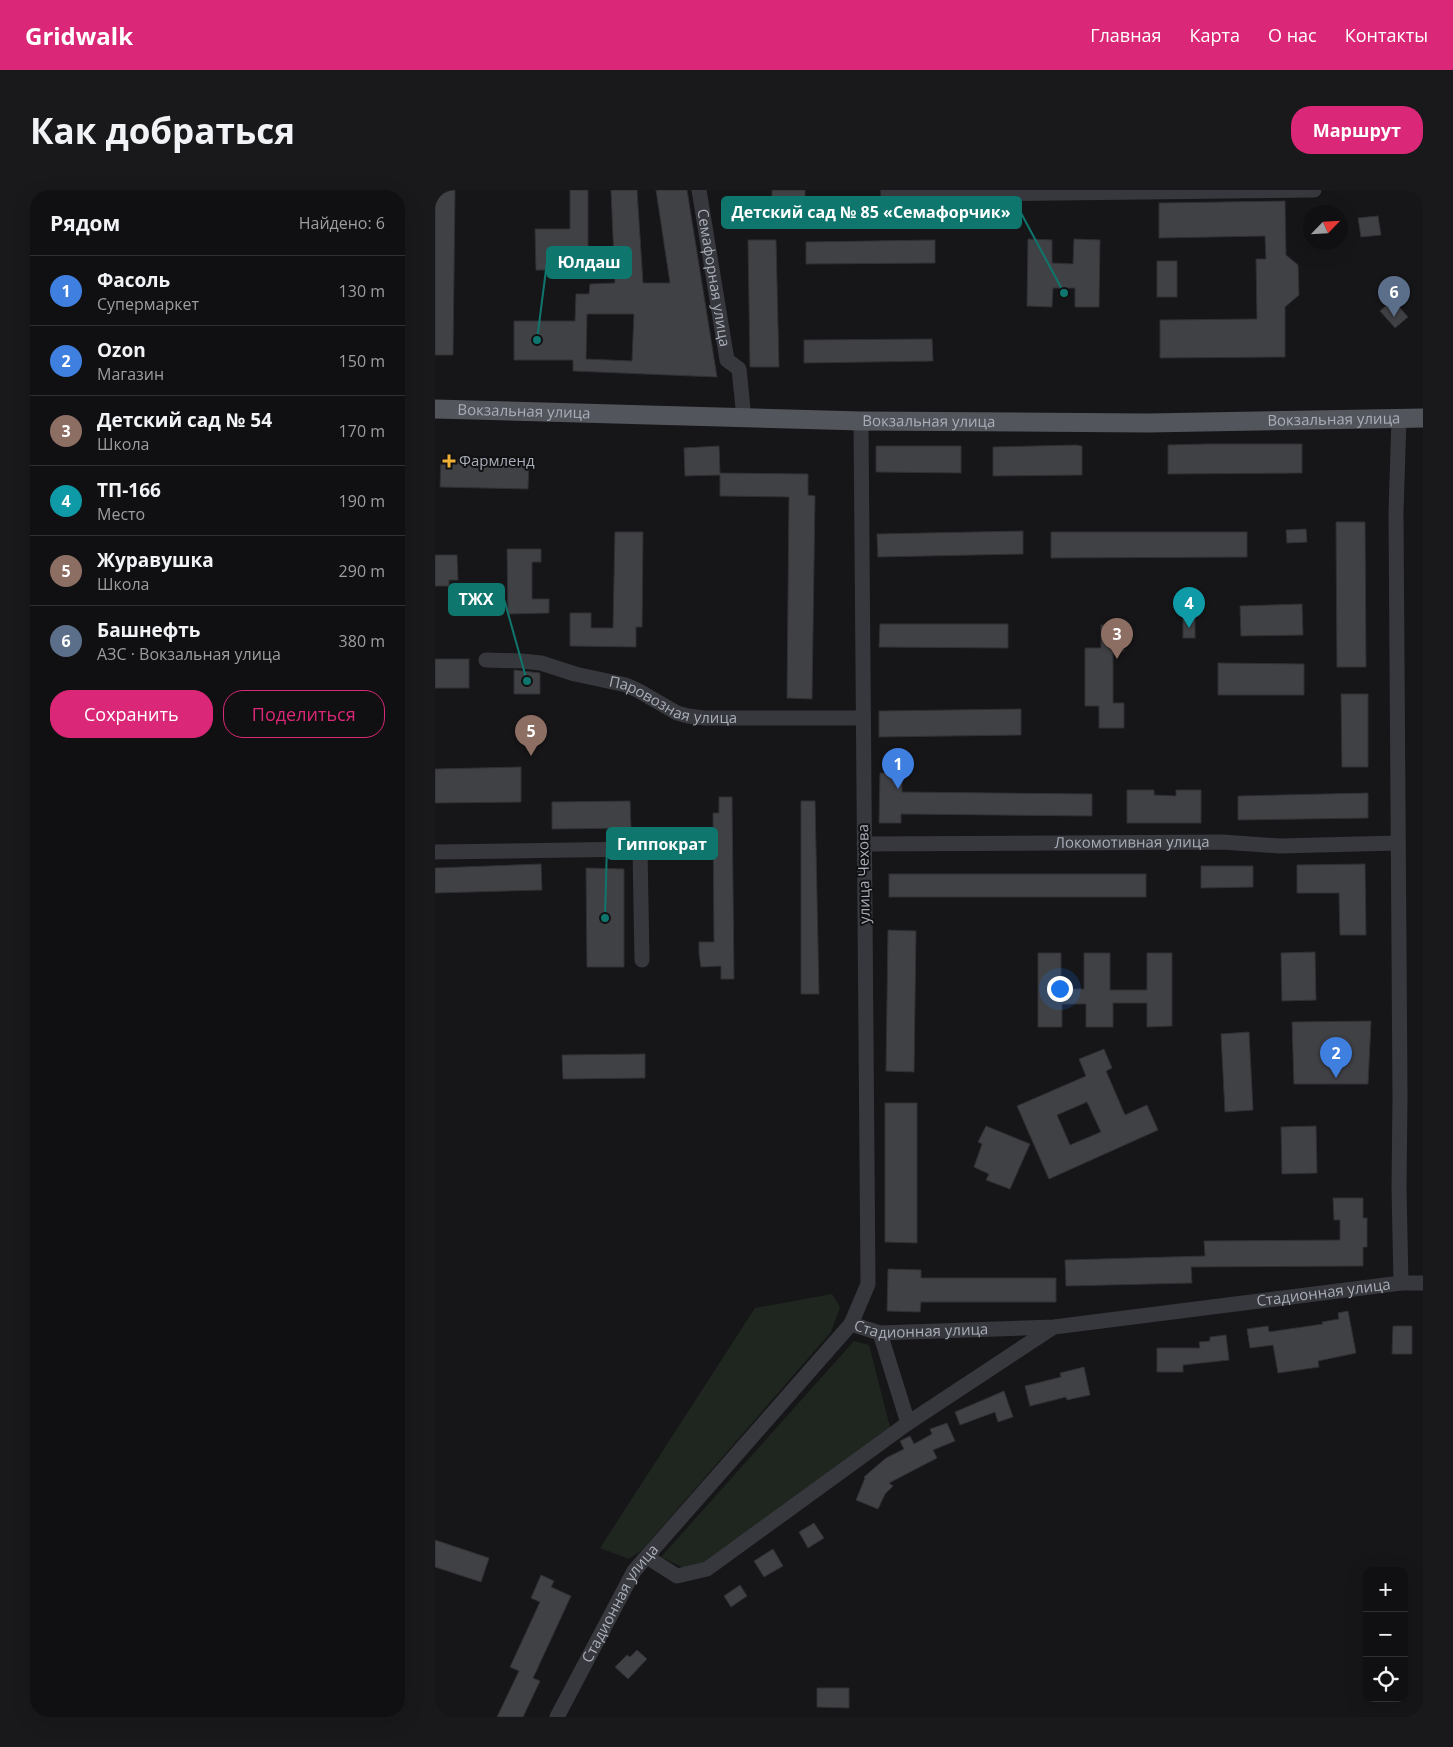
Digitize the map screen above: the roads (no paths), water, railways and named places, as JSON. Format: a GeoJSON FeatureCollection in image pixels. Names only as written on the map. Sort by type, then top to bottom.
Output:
{"type":"FeatureCollection","features":[{"type":"Feature","properties":{"kind":"main road","name":"Вокзальная улица"},"geometry":{"type":"LineString","coordinates":[[435,409],[861,422],[1148,423],[1423,418]]}},
{"type":"Feature","properties":{"kind":"street","name":"Семафорная улица"},"geometry":{"type":"LineString","coordinates":[[699,190],[727,360],[739,369],[744,418]]}},
{"type":"Feature","properties":{"kind":"street"},"geometry":{"type":"LineString","coordinates":[[888,190],[888,195],[1314,190]]}},
{"type":"Feature","properties":{"kind":"street"},"geometry":{"type":"LineString","coordinates":[[1399,419],[1396,512],[1401,1282]]}},
{"type":"Feature","properties":{"kind":"street","name":"улица Чехова"},"geometry":{"type":"LineString","coordinates":[[851,1324],[868,1284],[861,422]]}},
{"type":"Feature","properties":{"kind":"street","name":"Паровозная улица"},"geometry":{"type":"LineString","coordinates":[[486,660],[533,662],[626,686],[688,716],[704,718],[863,718]]}},
{"type":"Feature","properties":{"kind":"street","name":"Локомотивная улица"},"geometry":{"type":"LineString","coordinates":[[864,844],[1222,842],[1280,846],[1398,843]]}},
{"type":"Feature","properties":{"kind":"street"},"geometry":{"type":"LineString","coordinates":[[435,852],[640,849],[642,960]]}},
{"type":"Feature","properties":{"kind":"street","name":"Стадионная улица"},"geometry":{"type":"LineString","coordinates":[[557,1717],[634,1571],[851,1324],[880,1333],[1054,1327],[1401,1282],[1423,1283]]}},
{"type":"Feature","properties":{"kind":"street"},"geometry":{"type":"LineString","coordinates":[[647,1557],[677,1576],[707,1569],[908,1423],[1054,1327]]}},
{"type":"Feature","properties":{"kind":"street"},"geometry":{"type":"LineString","coordinates":[[880,1333],[908,1423]]}},
{"type":"Feature","properties":{"kind":"place","name":"Детский сад № 85 «Семафорчик»"},"geometry":{"type":"Point","coordinates":[1064,293]}},
{"type":"Feature","properties":{"kind":"place","name":"Башнефть"},"geometry":{"type":"Point","coordinates":[1394,317]}},
{"type":"Feature","properties":{"kind":"place","name":"Юлдаш"},"geometry":{"type":"Point","coordinates":[537,340]}},
{"type":"Feature","properties":{"kind":"place","name":"Фармленд"},"geometry":{"type":"Point","coordinates":[449,461]}},
{"type":"Feature","properties":{"kind":"place","name":"ТП-166"},"geometry":{"type":"Point","coordinates":[1189,628]}},
{"type":"Feature","properties":{"kind":"place","name":"Детский сад № 54"},"geometry":{"type":"Point","coordinates":[1117,659]}},
{"type":"Feature","properties":{"kind":"place","name":"ТЖХ"},"geometry":{"type":"Point","coordinates":[527,681]}},
{"type":"Feature","properties":{"kind":"place","name":"Журавушка"},"geometry":{"type":"Point","coordinates":[531,756]}},
{"type":"Feature","properties":{"kind":"place","name":"Фасоль"},"geometry":{"type":"Point","coordinates":[898,789]}},
{"type":"Feature","properties":{"kind":"place","name":"Гиппократ"},"geometry":{"type":"Point","coordinates":[605,918]}},
{"type":"Feature","properties":{"kind":"place","name":"Ozon"},"geometry":{"type":"Point","coordinates":[1336,1078]}}]}
